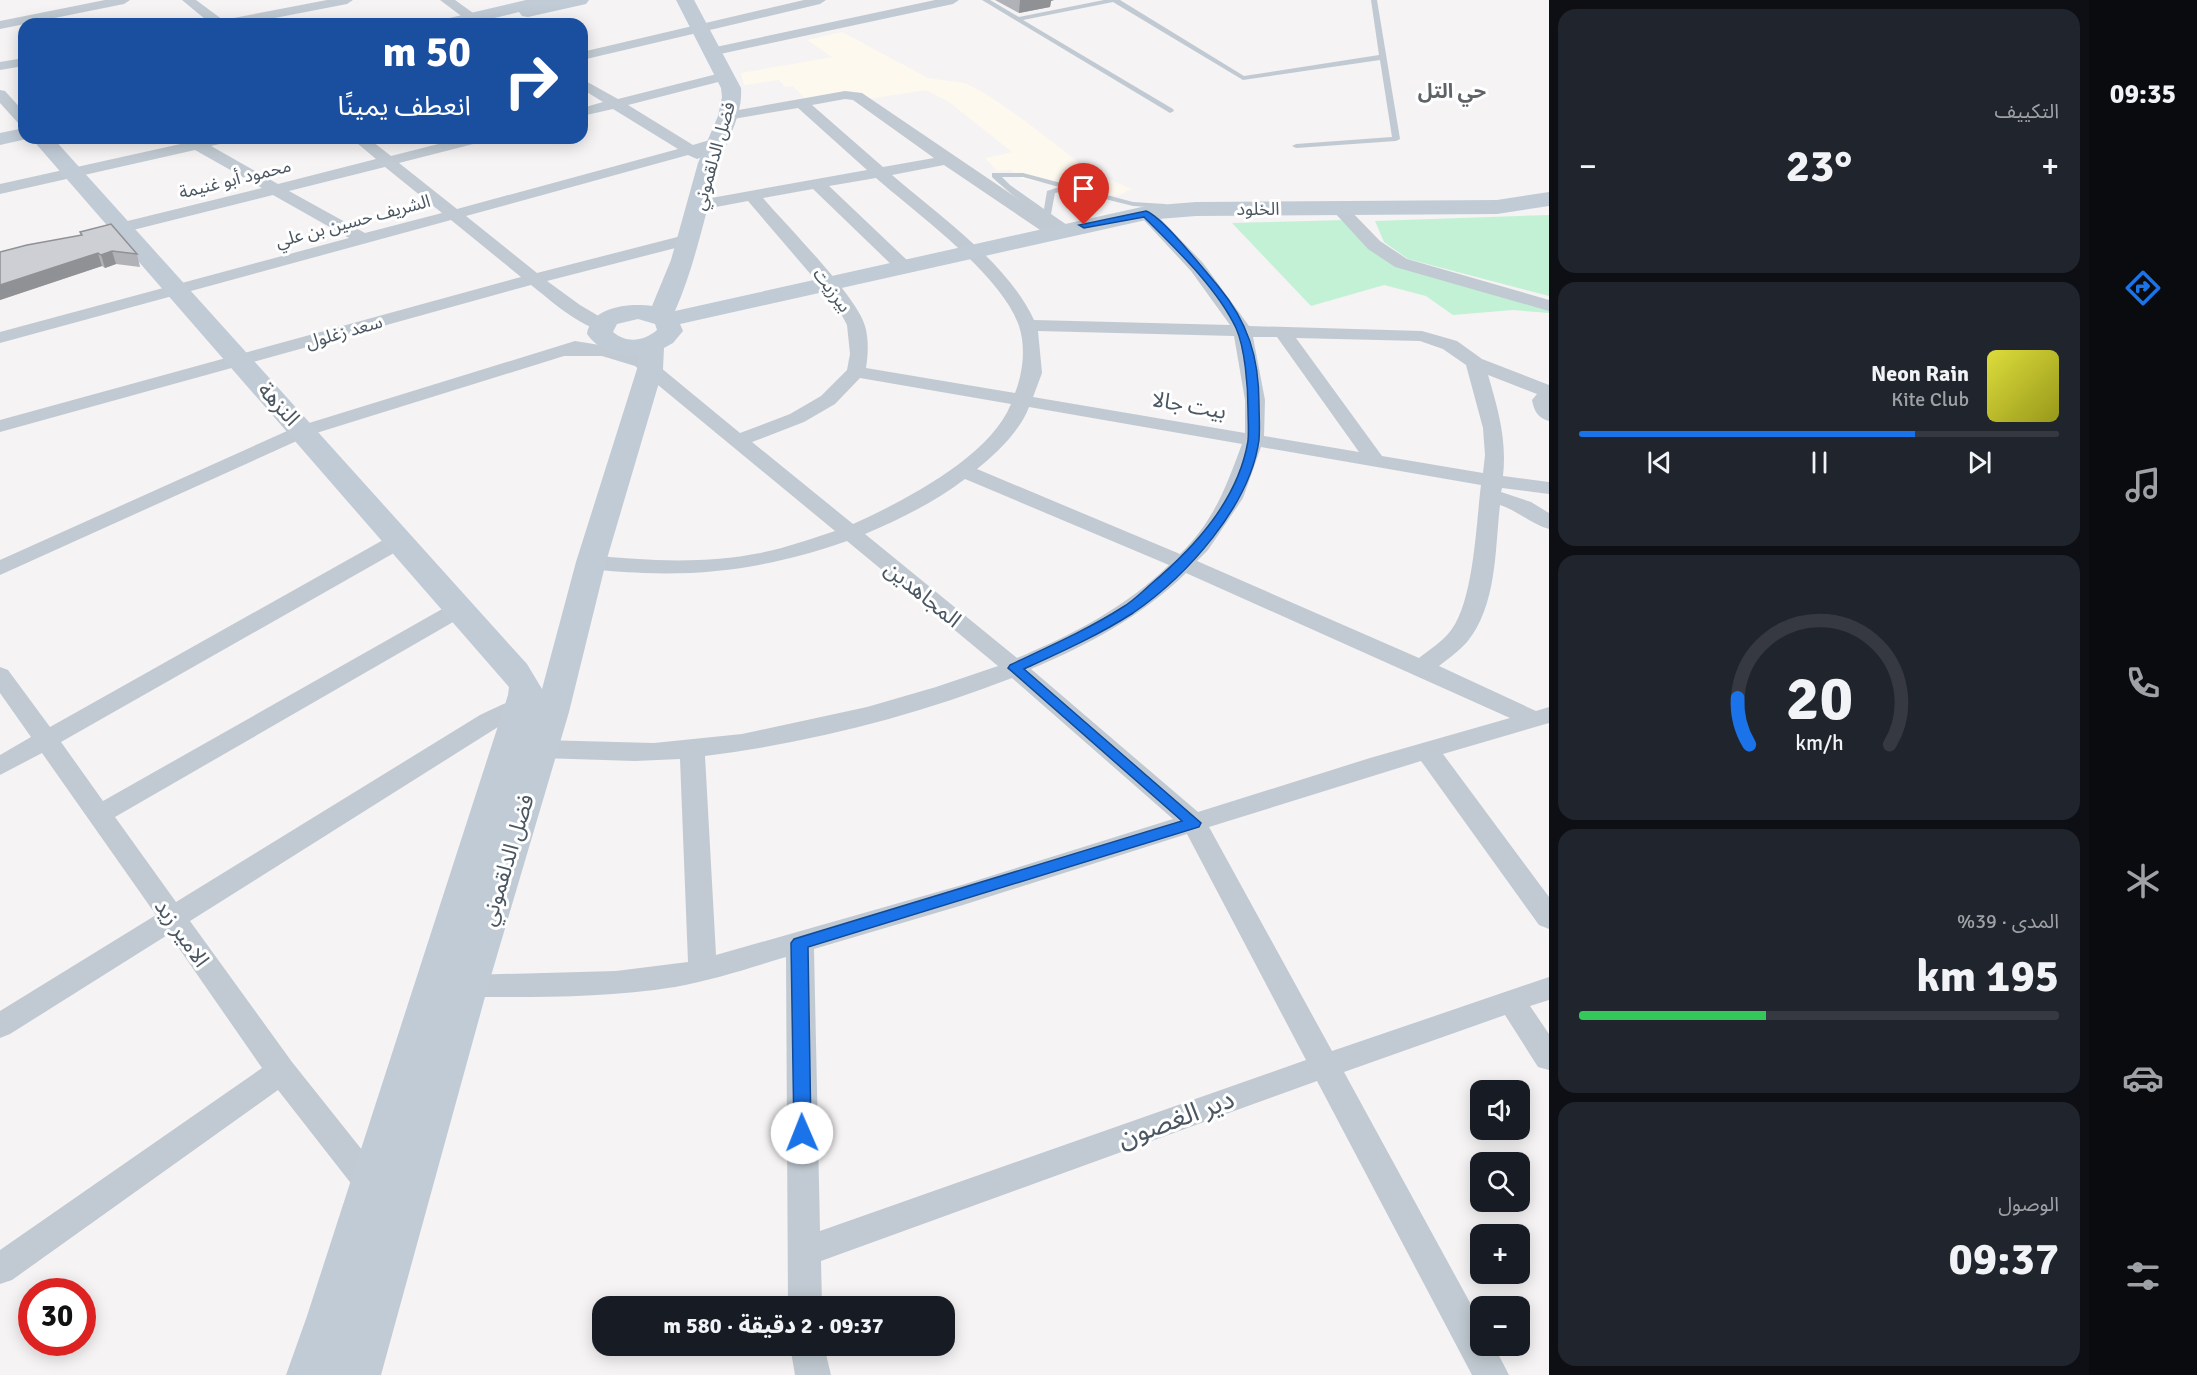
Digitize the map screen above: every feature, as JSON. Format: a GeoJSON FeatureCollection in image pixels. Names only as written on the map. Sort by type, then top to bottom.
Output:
{"type":"FeatureCollection","features":[{"type":"Feature","properties":{"kind":"main road"},"geometry":{"type":"LineString","coordinates":[[493,18],[549,0]]}},
{"type":"Feature","properties":{"kind":"main road"},"geometry":{"type":"LineString","coordinates":[[499,18],[580,0]]}},
{"type":"Feature","properties":{"kind":"main road","name":"فضل الدلقموني"},"geometry":{"type":"LineString","coordinates":[[357,1375],[468,986],[541,749],[591,562],[653,350],[700,206],[713,152],[732,102],[732,95],[725,76],[685,0]]}},
{"type":"Feature","properties":{"kind":"main road"},"geometry":{"type":"LineString","coordinates":[[0,130],[18,125]]}},
{"type":"Feature","properties":{"kind":"main road"},"geometry":{"type":"LineString","coordinates":[[0,139],[18,135]]}},
{"type":"Feature","properties":{"kind":"main road","name":"النزهة"},"geometry":{"type":"LineString","coordinates":[[47,144],[400,540],[459,609],[518,689]]}},
{"type":"Feature","properties":{"kind":"main road","name":"الخلود"},"geometry":{"type":"LineString","coordinates":[[653,350],[829,282],[970,251],[1056,226],[1140,209],[1497,207],[1549,199]]}},
{"type":"Feature","properties":{"kind":"main road"},"geometry":{"type":"LineString","coordinates":[[638,312],[653,350],[618,345],[602,331],[615,315],[638,312]]}},
{"type":"Feature","properties":{"kind":"main road"},"geometry":{"type":"LineString","coordinates":[[310,1375],[371,1185],[518,689],[528,676],[545,675],[558,669],[566,658]]}},
{"type":"Feature","properties":{"kind":"street"},"geometry":{"type":"LineString","coordinates":[[35,18],[124,0]]}},
{"type":"Feature","properties":{"kind":"street"},"geometry":{"type":"LineString","coordinates":[[188,0],[211,18]]}},
{"type":"Feature","properties":{"kind":"street"},"geometry":{"type":"LineString","coordinates":[[255,18],[347,0]]}},
{"type":"Feature","properties":{"kind":"street"},"geometry":{"type":"LineString","coordinates":[[446,0],[475,18]]}},
{"type":"Feature","properties":{"kind":"street"},"geometry":{"type":"LineString","coordinates":[[588,55],[820,0]]}},
{"type":"Feature","properties":{"kind":"street"},"geometry":{"type":"LineString","coordinates":[[711,52],[953,0]]}},
{"type":"Feature","properties":{"kind":"street"},"geometry":{"type":"LineString","coordinates":[[0,25],[18,21]]}},
{"type":"Feature","properties":{"kind":"street"},"geometry":{"type":"LineString","coordinates":[[0,66],[18,63]]}},
{"type":"Feature","properties":{"kind":"street"},"geometry":{"type":"LineString","coordinates":[[588,111],[725,76]]}},
{"type":"Feature","properties":{"kind":"street"},"geometry":{"type":"LineString","coordinates":[[588,87],[690,150]]}},
{"type":"Feature","properties":{"kind":"street"},"geometry":{"type":"LineString","coordinates":[[0,94],[18,116]]}},
{"type":"Feature","properties":{"kind":"street"},"geometry":{"type":"LineString","coordinates":[[727,116],[845,95],[857,96],[948,160],[1056,226]]}},
{"type":"Feature","properties":{"kind":"street"},"geometry":{"type":"LineString","coordinates":[[591,562],[658,567],[726,564],[792,553],[851,534],[924,499],[962,470],[1000,436],[1026,400],[1035,363],[1028,325],[1006,291],[970,251],[801,103]]}},
{"type":"Feature","properties":{"kind":"street"},"geometry":{"type":"LineString","coordinates":[[0,189],[181,144]]}},
{"type":"Feature","properties":{"kind":"street"},"geometry":{"type":"LineString","coordinates":[[198,144],[361,238]]}},
{"type":"Feature","properties":{"kind":"street"},"geometry":{"type":"LineString","coordinates":[[0,568],[303,431],[561,351],[602,331],[366,144]]}},
{"type":"Feature","properties":{"kind":"street","name":"محمود أبو غنيمة"},"geometry":{"type":"LineString","coordinates":[[88,237],[457,144]]}},
{"type":"Feature","properties":{"kind":"street","name":"الشريف حسين بن علي"},"geometry":{"type":"LineString","coordinates":[[0,338],[690,150],[713,152]]}},
{"type":"Feature","properties":{"kind":"street"},"geometry":{"type":"LineString","coordinates":[[700,206],[948,160]]}},
{"type":"Feature","properties":{"kind":"street"},"geometry":{"type":"LineString","coordinates":[[817,184],[903,266]]}},
{"type":"Feature","properties":{"kind":"street","name":"بيرزيت"},"geometry":{"type":"LineString","coordinates":[[753,197],[844,302],[856,325],[859,354],[856,372]]}},
{"type":"Feature","properties":{"kind":"street"},"geometry":{"type":"LineString","coordinates":[[541,749],[626,751],[692,749],[753,740],[864,716],[942,695],[1015,668],[1079,638],[1129,609],[1185,562],[1211,532],[1229,506],[1244,470],[1253,440],[1253,385],[1242,330],[1227,304],[1197,267],[1140,209]]}},
{"type":"Feature","properties":{"kind":"street"},"geometry":{"type":"LineString","coordinates":[[1340,209],[1374,245],[1401,263],[1549,306]]}},
{"type":"Feature","properties":{"kind":"street","name":"سعد زغلول"},"geometry":{"type":"LineString","coordinates":[[0,426],[534,279],[689,239]]}},
{"type":"Feature","properties":{"kind":"street"},"geometry":{"type":"LineString","coordinates":[[1028,325],[1422,336],[1450,345],[1475,363],[1549,393],[1542,400],[1543,408],[1549,415]]}},
{"type":"Feature","properties":{"kind":"street"},"geometry":{"type":"LineString","coordinates":[[1281,331],[1375,460]]}},
{"type":"Feature","properties":{"kind":"street"},"geometry":{"type":"LineString","coordinates":[[561,351],[591,348],[612,351],[642,362],[653,350]]}},
{"type":"Feature","properties":{"kind":"street"},"geometry":{"type":"LineString","coordinates":[[653,350],[665,399],[693,406]]}},
{"type":"Feature","properties":{"kind":"street","name":"المجاهدين"},"geometry":{"type":"LineString","coordinates":[[653,350],[693,406],[1015,668],[1194,823]]}},
{"type":"Feature","properties":{"kind":"street"},"geometry":{"type":"LineString","coordinates":[[1423,667],[1458,638],[1470,617],[1480,585],[1495,455],[1493,428],[1475,363]]}},
{"type":"Feature","properties":{"kind":"street"},"geometry":{"type":"LineString","coordinates":[[736,441],[816,409],[856,372]]}},
{"type":"Feature","properties":{"kind":"street","name":"بيت جالا"},"geometry":{"type":"LineString","coordinates":[[856,372],[1375,460],[1492,488],[1549,488]]}},
{"type":"Feature","properties":{"kind":"street"},"geometry":{"type":"LineString","coordinates":[[962,470],[1185,562],[1541,717]]}},
{"type":"Feature","properties":{"kind":"street"},"geometry":{"type":"LineString","coordinates":[[1492,488],[1549,523]]}},
{"type":"Feature","properties":{"kind":"street"},"geometry":{"type":"LineString","coordinates":[[0,766],[400,540]]}},
{"type":"Feature","properties":{"kind":"street"},"geometry":{"type":"LineString","coordinates":[[100,814],[459,609]]}},
{"type":"Feature","properties":{"kind":"street","name":"الامير زيد"},"geometry":{"type":"LineString","coordinates":[[0,675],[281,1071],[371,1185]]}},
{"type":"Feature","properties":{"kind":"street"},"geometry":{"type":"LineString","coordinates":[[0,1026],[483,725],[518,689]]}},
{"type":"Feature","properties":{"kind":"street"},"geometry":{"type":"LineString","coordinates":[[468,986],[595,984],[674,977],[703,970],[800,943],[1541,717]]}},
{"type":"Feature","properties":{"kind":"street"},"geometry":{"type":"LineString","coordinates":[[692,749],[703,970]]}},
{"type":"Feature","properties":{"kind":"street"},"geometry":{"type":"LineString","coordinates":[[1427,751],[1549,918]]}},
{"type":"Feature","properties":{"kind":"street"},"geometry":{"type":"LineString","coordinates":[[1194,823],[1491,1375]]}},
{"type":"Feature","properties":{"kind":"street"},"geometry":{"type":"LineString","coordinates":[[800,943],[805,1296]]}},
{"type":"Feature","properties":{"kind":"street","name":"دير الغصون"},"geometry":{"type":"LineString","coordinates":[[804,1252],[1325,1065],[1549,988]]}},
{"type":"Feature","properties":{"kind":"street"},"geometry":{"type":"LineString","coordinates":[[1511,1001],[1549,1058]]}},
{"type":"Feature","properties":{"kind":"street"},"geometry":{"type":"LineString","coordinates":[[0,1269],[281,1071]]}},
{"type":"Feature","properties":{"kind":"street"},"geometry":{"type":"LineString","coordinates":[[809,1356],[813,1375]]}},
{"type":"Feature","properties":{"kind":"lane"},"geometry":{"type":"LineString","coordinates":[[985,0],[1170,111]]}},
{"type":"Feature","properties":{"kind":"lane"},"geometry":{"type":"LineString","coordinates":[[1020,19],[1114,0],[1243,78],[1383,57]]}},
{"type":"Feature","properties":{"kind":"lane"},"geometry":{"type":"LineString","coordinates":[[1296,146],[1396,139],[1374,0]]}},
{"type":"Feature","properties":{"kind":"lane"},"geometry":{"type":"LineString","coordinates":[[1056,226],[1006,188],[995,175],[1023,174],[1140,209]]}},
{"type":"Feature","properties":{"kind":"lane"},"geometry":{"type":"LineString","coordinates":[[1056,226],[1051,191],[1071,188]]}},
{"type":"Feature","properties":{"kind":"shaded area"},"geometry":{"type":"Polygon","coordinates":[[[842,32],[928,78],[965,83],[986,94],[1087,169],[1131,189],[1118,196],[1022,179],[1010,170],[997,171],[985,158],[1012,152],[949,102],[926,90],[869,99],[858,92],[805,99],[793,86],[785,87],[779,80],[744,85],[741,73],[832,57],[807,40],[842,32]]]}},
{"type":"Feature","properties":{"kind":"green space"},"geometry":{"type":"Polygon","coordinates":[[[1549,215],[1549,296],[1408,259],[1384,242],[1375,221],[1549,215]]]}},
{"type":"Feature","properties":{"kind":"green space"},"geometry":{"type":"Polygon","coordinates":[[[1346,220],[1401,263],[1549,308],[1549,313],[1513,310],[1453,315],[1426,296],[1384,285],[1311,306],[1232,223],[1346,220]]]}},
{"type":"Feature","properties":{"kind":"building"},"geometry":{"type":"Polygon","coordinates":[[[111,224],[137,254],[112,251],[101,255],[98,253],[0,285],[0,252],[82,235],[80,232],[111,224]]]}},
{"type":"Feature","properties":{"kind":"district","name":"حي التل"},"geometry":{"type":"Point","coordinates":[1452,91]}},
{"type":"Feature","properties":{"kind":"route"},"geometry":{"type":"LineString","coordinates":[[802,1133],[800,943],[1194,823],[1015,668],[1079,638],[1129,609],[1185,562],[1211,532],[1229,506],[1237,490],[1253,440],[1253,385],[1242,330],[1227,304],[1183,250],[1146,213],[1084,225]]}}]}
